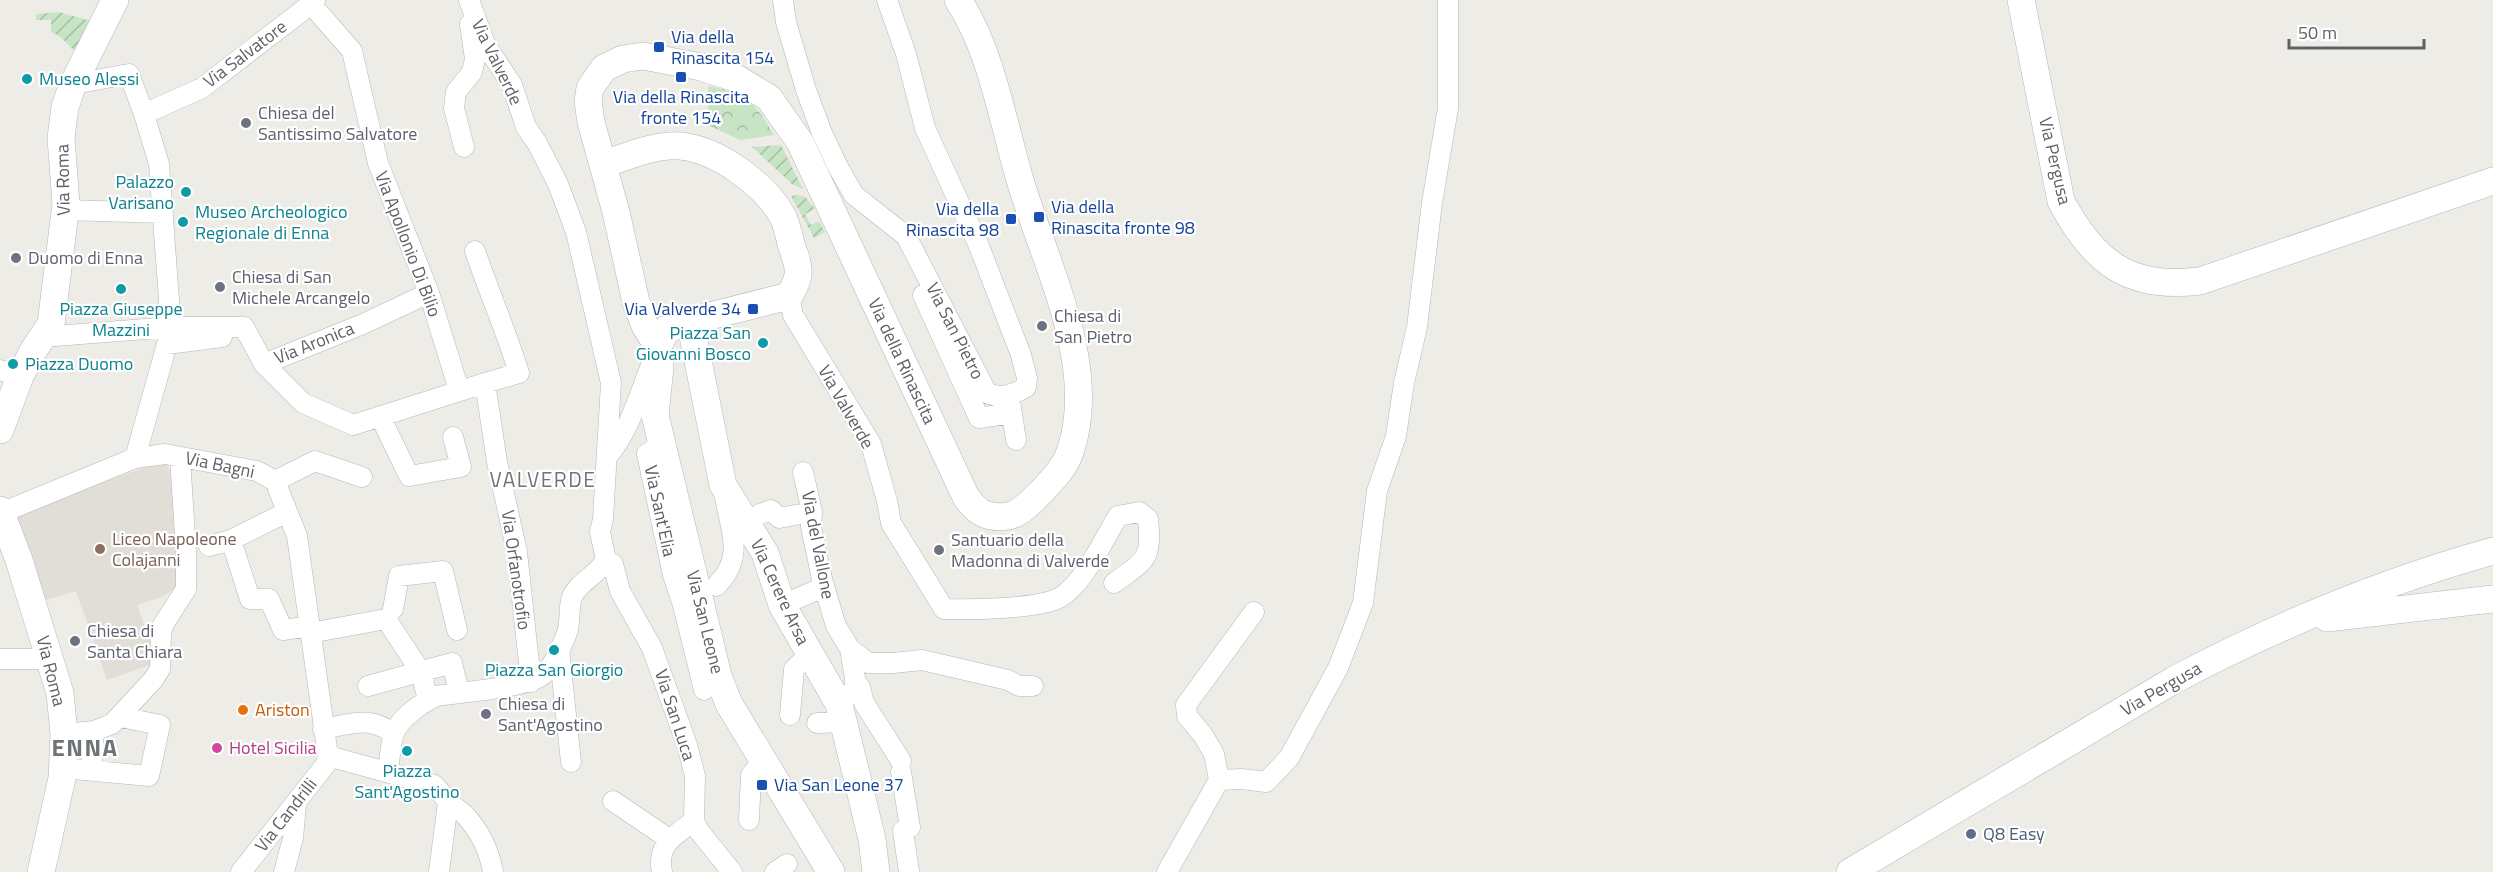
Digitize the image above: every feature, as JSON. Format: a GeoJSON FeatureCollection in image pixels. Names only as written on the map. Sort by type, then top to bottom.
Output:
{"type":"FeatureCollection","features":[{"type":"Feature","properties":{"kind":"street","name":"Via Roma"},"geometry":{"type":"LineString","coordinates":[[0,430],[10,373],[33,351],[51,324],[66,210],[62,121],[73,84],[115,0]]}},
{"type":"Feature","properties":{"kind":"street","name":"Via San Pietro"},"geometry":{"type":"LineString","coordinates":[[783,0],[786,22],[806,90],[822,133],[854,195],[906,236],[987,393],[1010,404]]}},
{"type":"Feature","properties":{"kind":"street"},"geometry":{"type":"LineString","coordinates":[[887,0],[906,54],[925,128],[979,246],[1021,355],[1027,378],[1026,387],[1010,404],[979,418],[923,295]]}},
{"type":"Feature","properties":{"kind":"street","name":"Via della Rinascita"},"geometry":{"type":"LineString","coordinates":[[658,345],[645,326],[636,302],[591,122],[588,100],[590,88],[604,68],[623,59],[643,57],[701,67],[736,78],[769,98],[800,142],[966,497],[975,510],[988,516],[1013,515],[1035,498],[1059,473],[1070,453],[1076,424],[1079,391],[1075,346],[1020,182],[982,45],[958,0]]}},
{"type":"Feature","properties":{"kind":"street"},"geometry":{"type":"LineString","coordinates":[[1219,780],[1242,779],[1266,782],[1288,758],[1338,668],[1363,603],[1377,491],[1396,436],[1404,383],[1417,327],[1432,203],[1448,108],[1448,0]]}},
{"type":"Feature","properties":{"kind":"street","name":"Via Pergusa"},"geometry":{"type":"LineString","coordinates":[[2021,0],[2061,201],[2075,228],[2092,249],[2124,273],[2147,281],[2174,284],[2200,281],[2493,182]]}},
{"type":"Feature","properties":{"kind":"street"},"geometry":{"type":"LineString","coordinates":[[464,147],[454,108],[456,92],[472,72],[475,59],[469,30],[471,5]]}},
{"type":"Feature","properties":{"kind":"street","name":"Via Valverde"},"geometry":{"type":"LineString","coordinates":[[471,5],[485,44],[503,68],[512,85],[526,127],[558,184],[574,224],[611,383],[603,519],[600,532],[606,560]]}},
{"type":"Feature","properties":{"kind":"street","name":"Via Salvatore"},"geometry":{"type":"LineString","coordinates":[[144,114],[202,88],[303,6]]}},
{"type":"Feature","properties":{"kind":"street","name":"Via Apollonio Di Bilio"},"geometry":{"type":"LineString","coordinates":[[303,6],[352,51],[378,163],[429,293],[459,390]]}},
{"type":"Feature","properties":{"kind":"street"},"geometry":{"type":"LineString","coordinates":[[73,84],[129,74],[159,164],[180,327]]}},
{"type":"Feature","properties":{"kind":"street"},"geometry":{"type":"LineString","coordinates":[[603,164],[658,148],[678,146],[693,148],[724,162],[753,180],[783,218],[799,268],[798,281],[789,296]]}},
{"type":"Feature","properties":{"kind":"street"},"geometry":{"type":"LineString","coordinates":[[66,210],[163,208]]}},
{"type":"Feature","properties":{"kind":"street"},"geometry":{"type":"LineString","coordinates":[[42,337],[180,327],[244,327],[264,364],[303,403],[353,425],[519,373],[508,336],[492,301],[475,251]]}},
{"type":"Feature","properties":{"kind":"street","name":"Via Aronica"},"geometry":{"type":"LineString","coordinates":[[264,364],[363,324],[429,293]]}},
{"type":"Feature","properties":{"kind":"street","name":"Via Valverde"},"geometry":{"type":"LineString","coordinates":[[607,458],[620,439],[632,414],[658,345],[667,330],[690,321],[789,296],[793,315],[871,444],[891,523],[944,609],[1044,603],[1060,597],[1078,580],[1118,516],[1139,512],[1148,519],[1147,556],[1139,565],[1114,583]]}},
{"type":"Feature","properties":{"kind":"street","name":"Via Cerere Arsa"},"geometry":{"type":"LineString","coordinates":[[690,321],[723,485],[752,517],[782,605],[838,709],[879,869]]}},
{"type":"Feature","properties":{"kind":"street"},"geometry":{"type":"LineString","coordinates":[[135,458],[167,344],[248,334]]}},
{"type":"Feature","properties":{"kind":"street","name":"Via San Leone"},"geometry":{"type":"LineString","coordinates":[[658,345],[660,367],[655,415],[718,676],[729,704],[831,872]]}},
{"type":"Feature","properties":{"kind":"street","name":"Via Orfanotrofio"},"geometry":{"type":"LineString","coordinates":[[485,383],[498,462],[517,552],[533,682]]}},
{"type":"Feature","properties":{"kind":"street"},"geometry":{"type":"LineString","coordinates":[[1010,404],[1016,440]]}},
{"type":"Feature","properties":{"kind":"street"},"geometry":{"type":"LineString","coordinates":[[380,416],[408,476],[461,467],[453,437]]}},
{"type":"Feature","properties":{"kind":"street","name":"Via Sant'Elia"},"geometry":{"type":"LineString","coordinates":[[661,444],[647,454],[673,575],[683,605],[704,690]]}},
{"type":"Feature","properties":{"kind":"street","name":"Via Bagni"},"geometry":{"type":"LineString","coordinates":[[0,511],[135,458],[165,454],[257,471],[275,481],[297,536],[328,756]]}},
{"type":"Feature","properties":{"kind":"street"},"geometry":{"type":"LineString","coordinates":[[64,734],[94,731],[112,724],[121,717],[130,702],[153,680],[160,669],[160,634],[163,625],[186,589],[180,457]]}},
{"type":"Feature","properties":{"kind":"street"},"geometry":{"type":"LineString","coordinates":[[275,481],[315,461],[362,477]]}},
{"type":"Feature","properties":{"kind":"street","name":"Via del Vallone"},"geometry":{"type":"LineString","coordinates":[[802,472],[812,512],[811,527],[824,587],[836,626],[850,649],[838,709]]}},
{"type":"Feature","properties":{"kind":"street"},"geometry":{"type":"LineString","coordinates":[[716,586],[730,570],[735,549],[723,485]]}},
{"type":"Feature","properties":{"kind":"street"},"geometry":{"type":"LineString","coordinates":[[752,517],[771,510],[778,519],[812,512]]}},
{"type":"Feature","properties":{"kind":"street","name":"Via Roma"},"geometry":{"type":"LineString","coordinates":[[0,511],[19,560],[60,693],[64,734],[63,768],[41,872]]}},
{"type":"Feature","properties":{"kind":"street"},"geometry":{"type":"LineString","coordinates":[[209,546],[231,540],[287,512]]}},
{"type":"Feature","properties":{"kind":"street"},"geometry":{"type":"LineString","coordinates":[[231,540],[250,599],[269,599],[284,630],[310,630],[386,619],[421,672],[428,700]]}},
{"type":"Feature","properties":{"kind":"street","name":"Via Pergusa"},"geometry":{"type":"LineString","coordinates":[[1850,872],[2174,680],[2287,623],[2387,584],[2493,551]]}},
{"type":"Feature","properties":{"kind":"street"},"geometry":{"type":"LineString","coordinates":[[2485,600],[2460,593],[2455,584],[2455,572],[2462,559],[2478,562],[2493,572]]}},
{"type":"Feature","properties":{"kind":"street"},"geometry":{"type":"LineString","coordinates":[[388,771],[394,734],[399,724],[428,700],[459,692],[533,682],[546,673],[571,620],[571,599],[575,591],[602,569],[606,560]]}},
{"type":"Feature","properties":{"kind":"street","name":"Via San Luca"},"geometry":{"type":"LineString","coordinates":[[606,560],[613,564],[620,591],[652,648],[687,745],[695,776],[694,821]]}},
{"type":"Feature","properties":{"kind":"street"},"geometry":{"type":"LineString","coordinates":[[393,609],[399,576],[443,571],[457,630]]}},
{"type":"Feature","properties":{"kind":"street"},"geometry":{"type":"LineString","coordinates":[[782,605],[824,587]]}},
{"type":"Feature","properties":{"kind":"street"},"geometry":{"type":"LineString","coordinates":[[2287,623],[2485,600]]}},
{"type":"Feature","properties":{"kind":"street"},"geometry":{"type":"LineString","coordinates":[[1167,872],[1219,780],[1214,754],[1203,735],[1187,716],[1186,705],[1254,612]]}},
{"type":"Feature","properties":{"kind":"street"},"geometry":{"type":"LineString","coordinates":[[559,649],[571,762]]}},
{"type":"Feature","properties":{"kind":"street"},"geometry":{"type":"LineString","coordinates":[[850,649],[868,663],[922,660],[1008,680],[1019,686],[1033,686]]}},
{"type":"Feature","properties":{"kind":"street"},"geometry":{"type":"LineString","coordinates":[[790,715],[794,669],[809,655]]}},
{"type":"Feature","properties":{"kind":"street"},"geometry":{"type":"LineString","coordinates":[[0,659],[50,659]]}},
{"type":"Feature","properties":{"kind":"street"},"geometry":{"type":"LineString","coordinates":[[368,686],[452,663],[459,692]]}},
{"type":"Feature","properties":{"kind":"street"},"geometry":{"type":"LineString","coordinates":[[838,709],[860,687],[864,703],[901,767],[910,827],[903,831],[909,872]]}},
{"type":"Feature","properties":{"kind":"street"},"geometry":{"type":"LineString","coordinates":[[63,768],[149,776],[160,725],[121,717]]}},
{"type":"Feature","properties":{"kind":"street"},"geometry":{"type":"LineString","coordinates":[[323,729],[367,722],[376,723],[394,734]]}},
{"type":"Feature","properties":{"kind":"street"},"geometry":{"type":"LineString","coordinates":[[91,770],[94,731]]}},
{"type":"Feature","properties":{"kind":"street"},"geometry":{"type":"LineString","coordinates":[[328,756],[434,785],[448,802],[463,813],[483,838],[490,854],[493,872]]}},
{"type":"Feature","properties":{"kind":"street","name":"Via Candrilli"},"geometry":{"type":"LineString","coordinates":[[241,872],[296,805],[326,764],[328,756]]}},
{"type":"Feature","properties":{"kind":"street"},"geometry":{"type":"LineString","coordinates":[[749,820],[751,775],[763,761]]}},
{"type":"Feature","properties":{"kind":"street"},"geometry":{"type":"LineString","coordinates":[[613,801],[669,839]]}},
{"type":"Feature","properties":{"kind":"street"},"geometry":{"type":"LineString","coordinates":[[439,872],[448,802]]}},
{"type":"Feature","properties":{"kind":"street"},"geometry":{"type":"LineString","coordinates":[[284,872],[292,838],[296,805]]}},
{"type":"Feature","properties":{"kind":"street"},"geometry":{"type":"LineString","coordinates":[[662,872],[663,848],[669,839],[694,821],[699,831],[732,872]]}},
{"type":"Feature","properties":{"kind":"shaded area","name":"Liceo Napoleone Colajanni"},"geometry":{"type":"Polygon","coordinates":[[[166,460],[173,482],[177,587],[164,596],[137,605],[158,662],[107,680],[76,591],[42,601],[12,514],[166,460]]]}},
{"type":"Feature","properties":{"kind":"green space"},"geometry":{"type":"Polygon","coordinates":[[[59,12],[98,23],[79,53],[51,32],[51,20],[36,20],[36,14],[59,12]]]}},
{"type":"Feature","properties":{"kind":"green space"},"geometry":{"type":"Polygon","coordinates":[[[708,86],[732,92],[748,101],[755,107],[774,135],[740,140],[708,125],[708,86]]]}},
{"type":"Feature","properties":{"kind":"green space"},"geometry":{"type":"Polygon","coordinates":[[[781,145],[803,189],[792,184],[752,147],[781,145]]]}},
{"type":"Feature","properties":{"kind":"green space"},"geometry":{"type":"Polygon","coordinates":[[[791,196],[805,197],[815,209],[805,214],[811,225],[819,221],[825,232],[814,238],[791,196]]]}},
{"type":"Feature","properties":{"kind":"place","name":"Via della Rinascita 154"},"geometry":{"type":"Point","coordinates":[659,47]}},
{"type":"Feature","properties":{"kind":"place","name":"Via della Rinascita fronte 154"},"geometry":{"type":"Point","coordinates":[681,77]}},
{"type":"Feature","properties":{"kind":"place","name":"Museo Alessi"},"geometry":{"type":"Point","coordinates":[27,79]}},
{"type":"Feature","properties":{"kind":"place","name":"Chiesa del Santissimo Salvatore"},"geometry":{"type":"Point","coordinates":[246,123]}},
{"type":"Feature","properties":{"kind":"place","name":"Palazzo Varisano"},"geometry":{"type":"Point","coordinates":[186,192]}},
{"type":"Feature","properties":{"kind":"place","name":"Via della Rinascita fronte 98"},"geometry":{"type":"Point","coordinates":[1039,217]}},
{"type":"Feature","properties":{"kind":"place","name":"Via della Rinascita 98"},"geometry":{"type":"Point","coordinates":[1011,219]}},
{"type":"Feature","properties":{"kind":"place","name":"Museo Archeologico Regionale di Enna"},"geometry":{"type":"Point","coordinates":[183,222]}},
{"type":"Feature","properties":{"kind":"place","name":"Duomo di Enna"},"geometry":{"type":"Point","coordinates":[16,258]}},
{"type":"Feature","properties":{"kind":"place","name":"Chiesa di San Michele Arcangelo"},"geometry":{"type":"Point","coordinates":[220,287]}},
{"type":"Feature","properties":{"kind":"place","name":"Piazza Giuseppe Mazzini"},"geometry":{"type":"Point","coordinates":[121,289]}},
{"type":"Feature","properties":{"kind":"place","name":"Via Valverde 34"},"geometry":{"type":"Point","coordinates":[753,309]}},
{"type":"Feature","properties":{"kind":"place","name":"Chiesa di San Pietro"},"geometry":{"type":"Point","coordinates":[1042,326]}},
{"type":"Feature","properties":{"kind":"place","name":"Piazza San Giovanni Bosco"},"geometry":{"type":"Point","coordinates":[763,343]}},
{"type":"Feature","properties":{"kind":"place","name":"Piazza Duomo"},"geometry":{"type":"Point","coordinates":[13,364]}},
{"type":"Feature","properties":{"kind":"place","name":"Liceo Napoleone Colajanni"},"geometry":{"type":"Point","coordinates":[100,549]}},
{"type":"Feature","properties":{"kind":"place","name":"Santuario della Madonna di Valverde"},"geometry":{"type":"Point","coordinates":[939,550]}},
{"type":"Feature","properties":{"kind":"place","name":"Chiesa di Santa Chiara"},"geometry":{"type":"Point","coordinates":[75,641]}},
{"type":"Feature","properties":{"kind":"place","name":"Piazza San Giorgio"},"geometry":{"type":"Point","coordinates":[554,650]}},
{"type":"Feature","properties":{"kind":"place","name":"Ariston"},"geometry":{"type":"Point","coordinates":[243,710]}},
{"type":"Feature","properties":{"kind":"place","name":"Chiesa di Sant'Agostino"},"geometry":{"type":"Point","coordinates":[486,714]}},
{"type":"Feature","properties":{"kind":"place","name":"Hotel Sicilia"},"geometry":{"type":"Point","coordinates":[217,748]}},
{"type":"Feature","properties":{"kind":"place","name":"Piazza Sant'Agostino"},"geometry":{"type":"Point","coordinates":[407,751]}},
{"type":"Feature","properties":{"kind":"place","name":"Via San Leone 37"},"geometry":{"type":"Point","coordinates":[762,785]}},
{"type":"Feature","properties":{"kind":"place","name":"Q8 Easy"},"geometry":{"type":"Point","coordinates":[1971,834]}},
{"type":"Feature","properties":{"kind":"district","name":"VALVERDE"},"geometry":{"type":"Point","coordinates":[543,480]}},
{"type":"Feature","properties":{"kind":"district","name":"ENNA"},"geometry":{"type":"Point","coordinates":[85,748]}}]}
